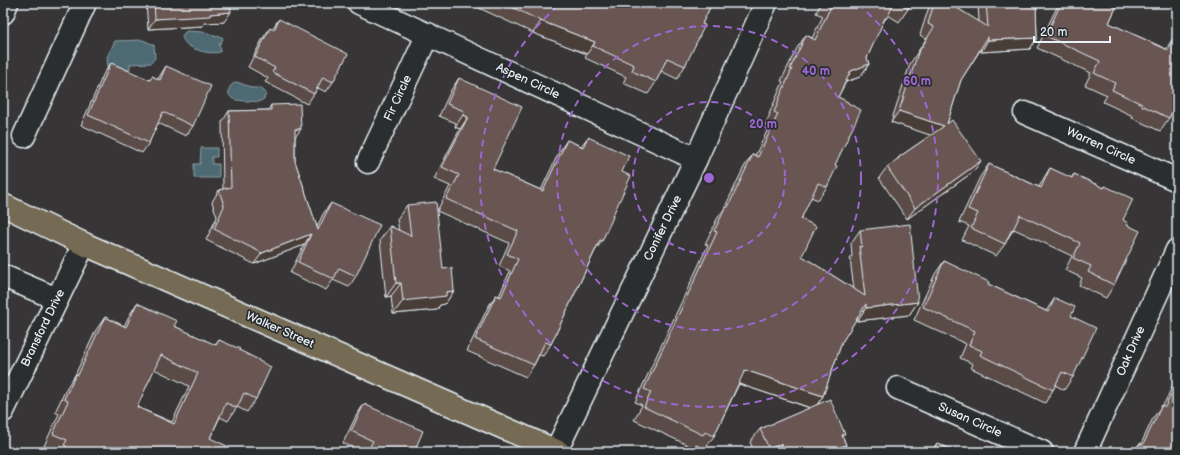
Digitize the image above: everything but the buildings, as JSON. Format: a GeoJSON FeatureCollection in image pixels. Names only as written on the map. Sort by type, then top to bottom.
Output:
{"type":"FeatureCollection","features":[{"type":"Feature","properties":{"kind":"main road","name":"Walker Street"},"geometry":{"type":"LineString","coordinates":[[3,205],[84,244],[558,452]]}},
{"type":"Feature","properties":{"kind":"street"},"geometry":{"type":"LineString","coordinates":[[3,13],[7,3]]}},
{"type":"Feature","properties":{"kind":"street"},"geometry":{"type":"LineString","coordinates":[[24,136],[85,3]]}},
{"type":"Feature","properties":{"kind":"street","name":"Aspen Circle"},"geometry":{"type":"LineString","coordinates":[[359,3],[696,160]]}},
{"type":"Feature","properties":{"kind":"street","name":"Conifer Drive"},"geometry":{"type":"LineString","coordinates":[[558,452],[696,160],[766,3]]}},
{"type":"Feature","properties":{"kind":"street","name":"Fir Circle"},"geometry":{"type":"LineString","coordinates":[[368,162],[428,34]]}},
{"type":"Feature","properties":{"kind":"street","name":"Warren Circle"},"geometry":{"type":"LineString","coordinates":[[1025,113],[1177,180]]}},
{"type":"Feature","properties":{"kind":"street","name":"Bransford Drive"},"geometry":{"type":"LineString","coordinates":[[3,411],[84,244]]}},
{"type":"Feature","properties":{"kind":"street","name":"Oak Drive"},"geometry":{"type":"LineString","coordinates":[[1085,452],[1177,250]]}},
{"type":"Feature","properties":{"kind":"street"},"geometry":{"type":"LineString","coordinates":[[3,276],[57,299]]}},
{"type":"Feature","properties":{"kind":"street","name":"Susan Circle"},"geometry":{"type":"LineString","coordinates":[[898,388],[1042,452]]}},
{"type":"Feature","properties":{"kind":"water"},"geometry":{"type":"Polygon","coordinates":[[[188,31],[222,37],[223,39],[219,45],[221,50],[220,52],[210,53],[192,48],[184,41],[182,36],[188,31]]]}},
{"type":"Feature","properties":{"kind":"water"},"geometry":{"type":"Polygon","coordinates":[[[143,40],[154,45],[155,58],[151,63],[130,64],[130,70],[108,70],[107,57],[115,41],[143,40]]]}},
{"type":"Feature","properties":{"kind":"water"},"geometry":{"type":"Polygon","coordinates":[[[237,82],[253,88],[261,88],[266,93],[264,99],[259,102],[233,99],[229,95],[229,89],[234,83],[237,82]]]}},
{"type":"Feature","properties":{"kind":"water"},"geometry":{"type":"Polygon","coordinates":[[[201,148],[217,148],[217,157],[212,157],[212,164],[219,164],[219,178],[194,178],[194,164],[200,164],[201,148]]]}}]}
